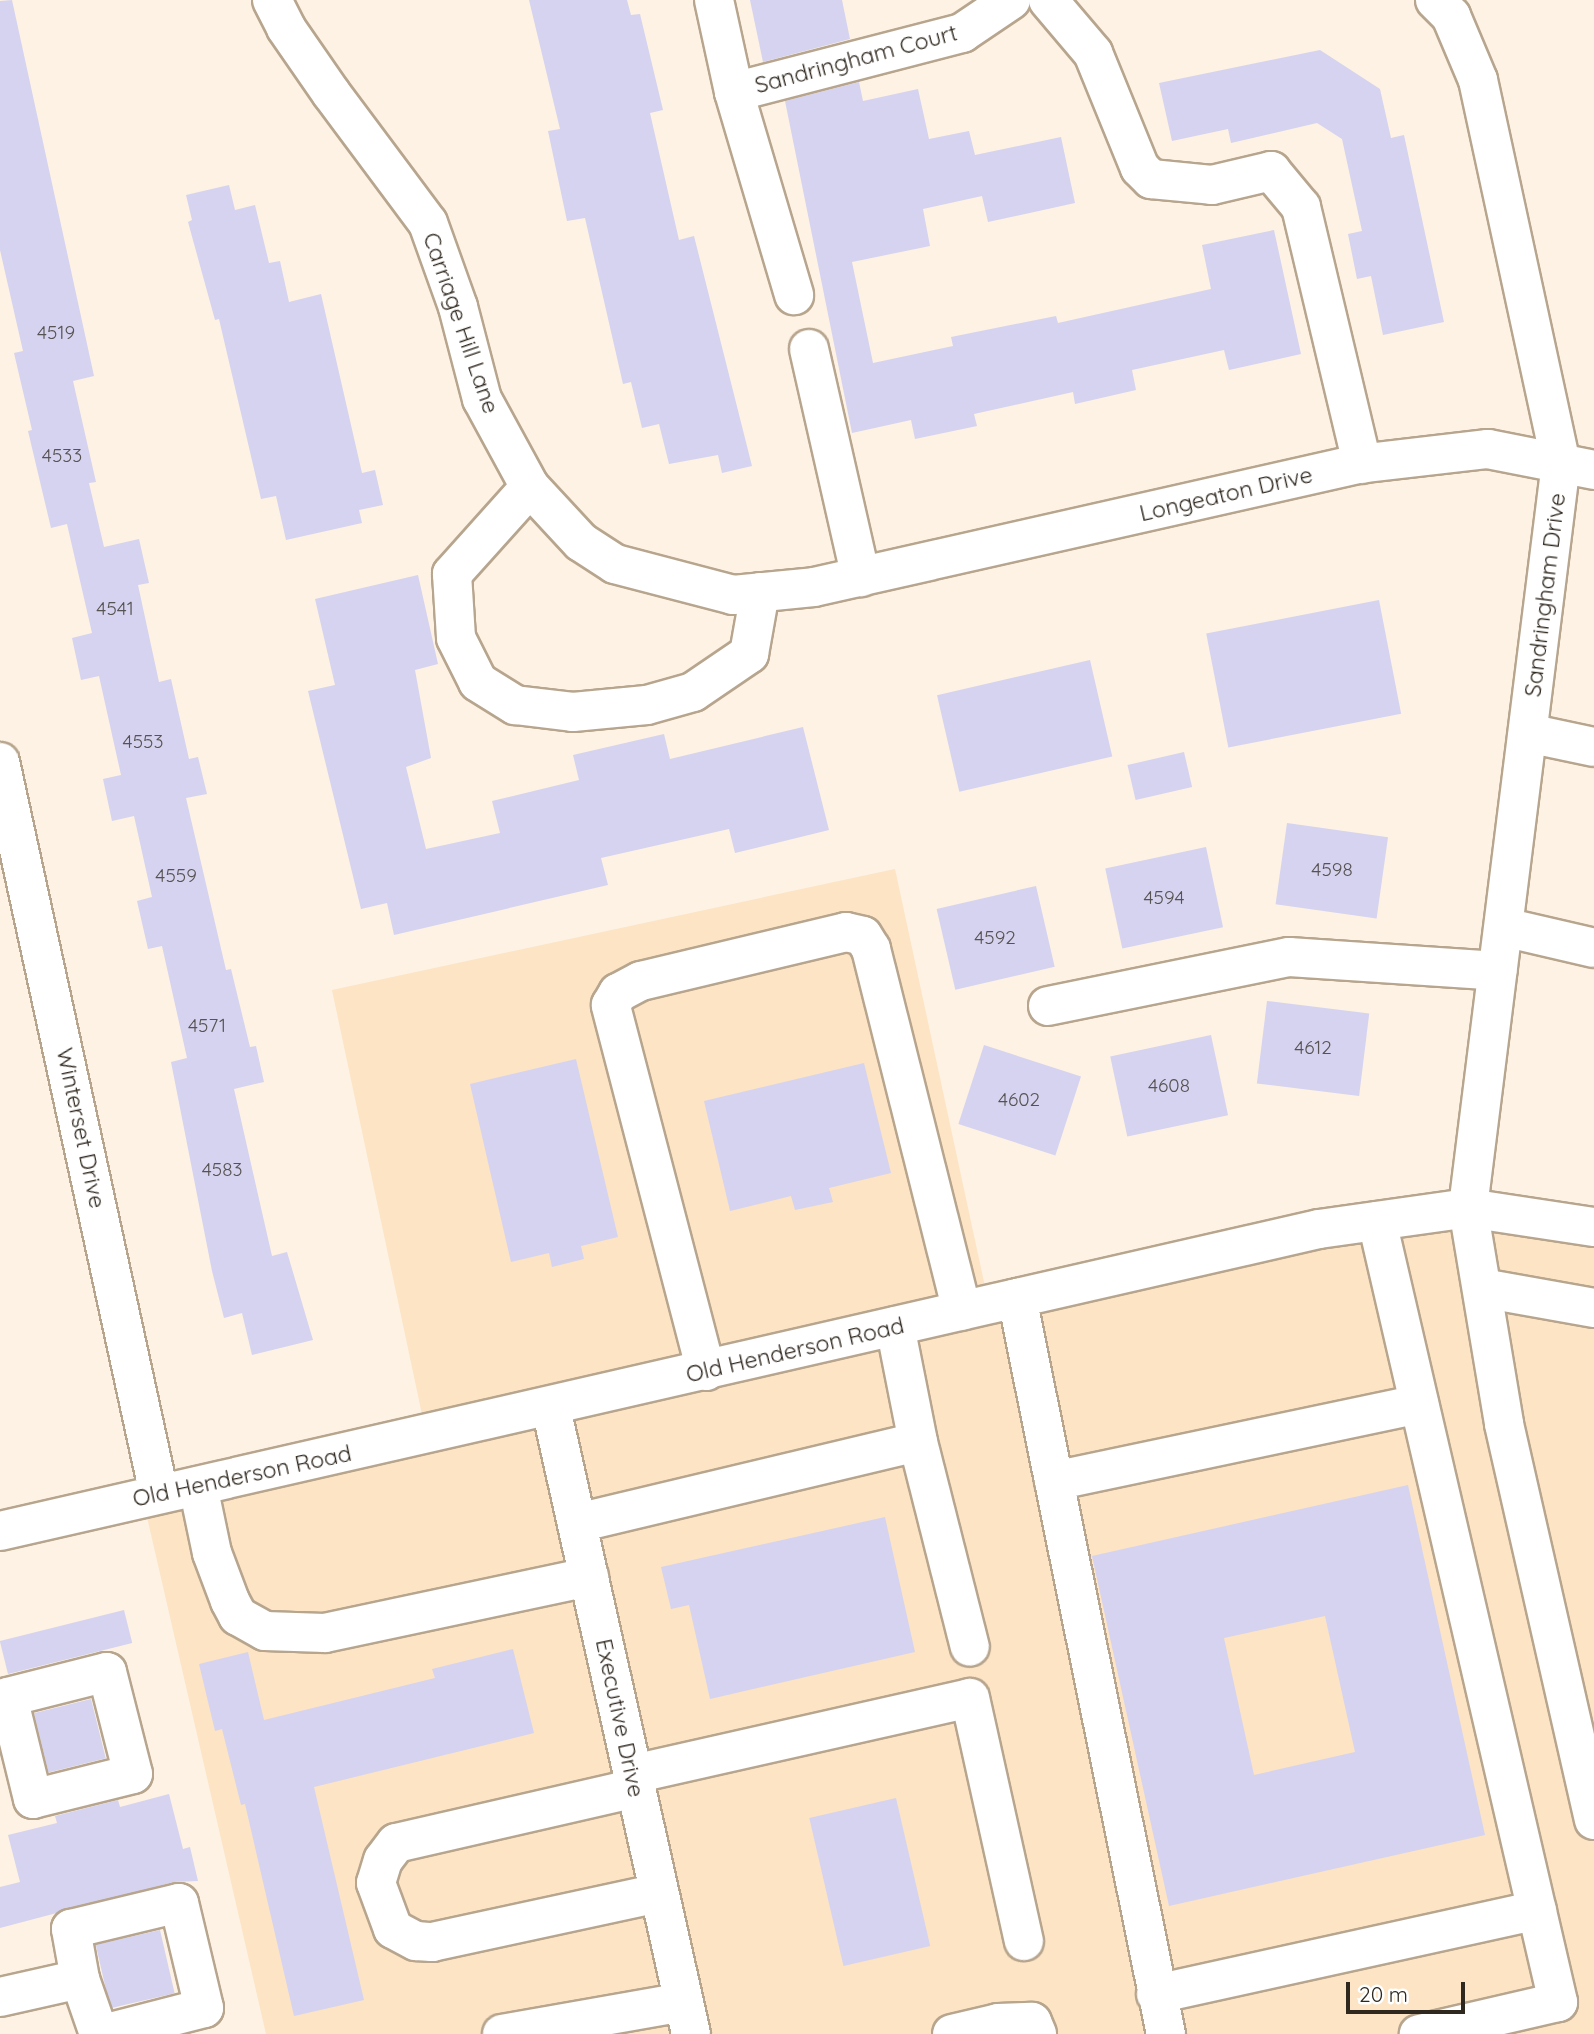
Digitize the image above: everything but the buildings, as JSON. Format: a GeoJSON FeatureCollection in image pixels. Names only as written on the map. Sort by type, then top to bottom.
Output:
{"type":"FeatureCollection","features":[{"type":"Feature","properties":{"kind":"street","name":"Carriage Hill Lane"},"geometry":{"type":"LineString","coordinates":[[272,0],[316,72],[428,223],[458,307],[482,400],[530,487],[581,542],[615,564],[733,595],[861,577]]}},
{"type":"Feature","properties":{"kind":"street"},"geometry":{"type":"LineString","coordinates":[[714,0],[734,92],[794,295]]}},
{"type":"Feature","properties":{"kind":"street","name":"Sandringham Court"},"geometry":{"type":"LineString","coordinates":[[734,92],[962,33],[1012,0]]}},
{"type":"Feature","properties":{"kind":"street"},"geometry":{"type":"LineString","coordinates":[[1048,0],[1093,53],[1140,168],[1151,179],[1212,185],[1271,171],[1301,207],[1362,464]]}},
{"type":"Feature","properties":{"kind":"street","name":"Sandringham Drive"},"geometry":{"type":"LineString","coordinates":[[1435,0],[1451,16],[1478,80],[1577,467],[1528,733],[1468,1208],[1504,1424],[1594,1820]]}},
{"type":"Feature","properties":{"kind":"street"},"geometry":{"type":"LineString","coordinates":[[809,349],[861,577]]}},
{"type":"Feature","properties":{"kind":"street","name":"Longeaton Drive"},"geometry":{"type":"LineString","coordinates":[[861,577],[1362,464],[1488,449],[1577,467]]}},
{"type":"Feature","properties":{"kind":"street"},"geometry":{"type":"LineString","coordinates":[[530,487],[452,574],[456,638],[461,649],[478,682],[514,705],[573,712],[647,705],[693,692],[749,654],[760,592]]}},
{"type":"Feature","properties":{"kind":"street"},"geometry":{"type":"LineString","coordinates":[[1528,733],[1594,747]]}},
{"type":"Feature","properties":{"kind":"street","name":"Winterset Drive"},"geometry":{"type":"LineString","coordinates":[[0,762],[15,898],[159,1494]]}},
{"type":"Feature","properties":{"kind":"street"},"geometry":{"type":"LineString","coordinates":[[1504,927],[1594,948]]}},
{"type":"Feature","properties":{"kind":"street"},"geometry":{"type":"LineString","coordinates":[[706,1371],[611,1005],[618,993],[641,981],[833,935],[863,936],[871,949],[962,1311]]}},
{"type":"Feature","properties":{"kind":"street"},"geometry":{"type":"LineString","coordinates":[[1048,1006],[1289,957],[1498,971]]}},
{"type":"Feature","properties":{"kind":"street","name":"Old Henderson Road"},"geometry":{"type":"LineString","coordinates":[[0,1531],[551,1408],[1319,1229],[1468,1208],[1594,1227]]}},
{"type":"Feature","properties":{"kind":"street"},"geometry":{"type":"LineString","coordinates":[[1377,1221],[1558,2002],[1419,2034]]}},
{"type":"Feature","properties":{"kind":"street"},"geometry":{"type":"LineString","coordinates":[[1482,1288],[1594,1308]]}},
{"type":"Feature","properties":{"kind":"street"},"geometry":{"type":"LineString","coordinates":[[1017,1298],[1166,2034]]}},
{"type":"Feature","properties":{"kind":"street"},"geometry":{"type":"LineString","coordinates":[[895,1326],[918,1442],[970,1647]]}},
{"type":"Feature","properties":{"kind":"street"},"geometry":{"type":"LineString","coordinates":[[1054,1481],[1419,1404]]}},
{"type":"Feature","properties":{"kind":"street","name":"Executive Drive"},"geometry":{"type":"LineString","coordinates":[[551,1408],[688,2021]]}},
{"type":"Feature","properties":{"kind":"street"},"geometry":{"type":"LineString","coordinates":[[577,1523],[918,1442]]}},
{"type":"Feature","properties":{"kind":"street"},"geometry":{"type":"LineString","coordinates":[[198,1486],[226,1592],[238,1616],[265,1631],[325,1633],[589,1577]]}},
{"type":"Feature","properties":{"kind":"street"},"geometry":{"type":"LineString","coordinates":[[659,1893],[432,1942],[416,1941],[393,1929],[376,1883],[383,1860],[396,1843],[970,1698],[1024,1941]]}},
{"type":"Feature","properties":{"kind":"street"},"geometry":{"type":"LineString","coordinates":[[179,1903],[204,2008],[101,2034],[80,1979],[71,1929],[179,1903]]}},
{"type":"Feature","properties":{"kind":"street"},"geometry":{"type":"LineString","coordinates":[[1156,1994],[1537,1910]]}},
{"type":"Feature","properties":{"kind":"street"},"geometry":{"type":"LineString","coordinates":[[0,1997],[80,1979]]}},
{"type":"Feature","properties":{"kind":"street"},"geometry":{"type":"LineString","coordinates":[[502,2034],[688,2021]]}},
{"type":"Feature","properties":{"kind":"street"},"geometry":{"type":"LineString","coordinates":[[952,2034],[998,2023],[1032,2022],[1037,2034]]}},
{"type":"Feature","properties":{"kind":"shaded area"},"geometry":{"type":"Polygon","coordinates":[[[895,869],[990,1310],[1420,1221],[1594,1236],[1594,2034],[266,2034],[144,1504],[427,1438],[332,990],[895,869]]]}}]}
